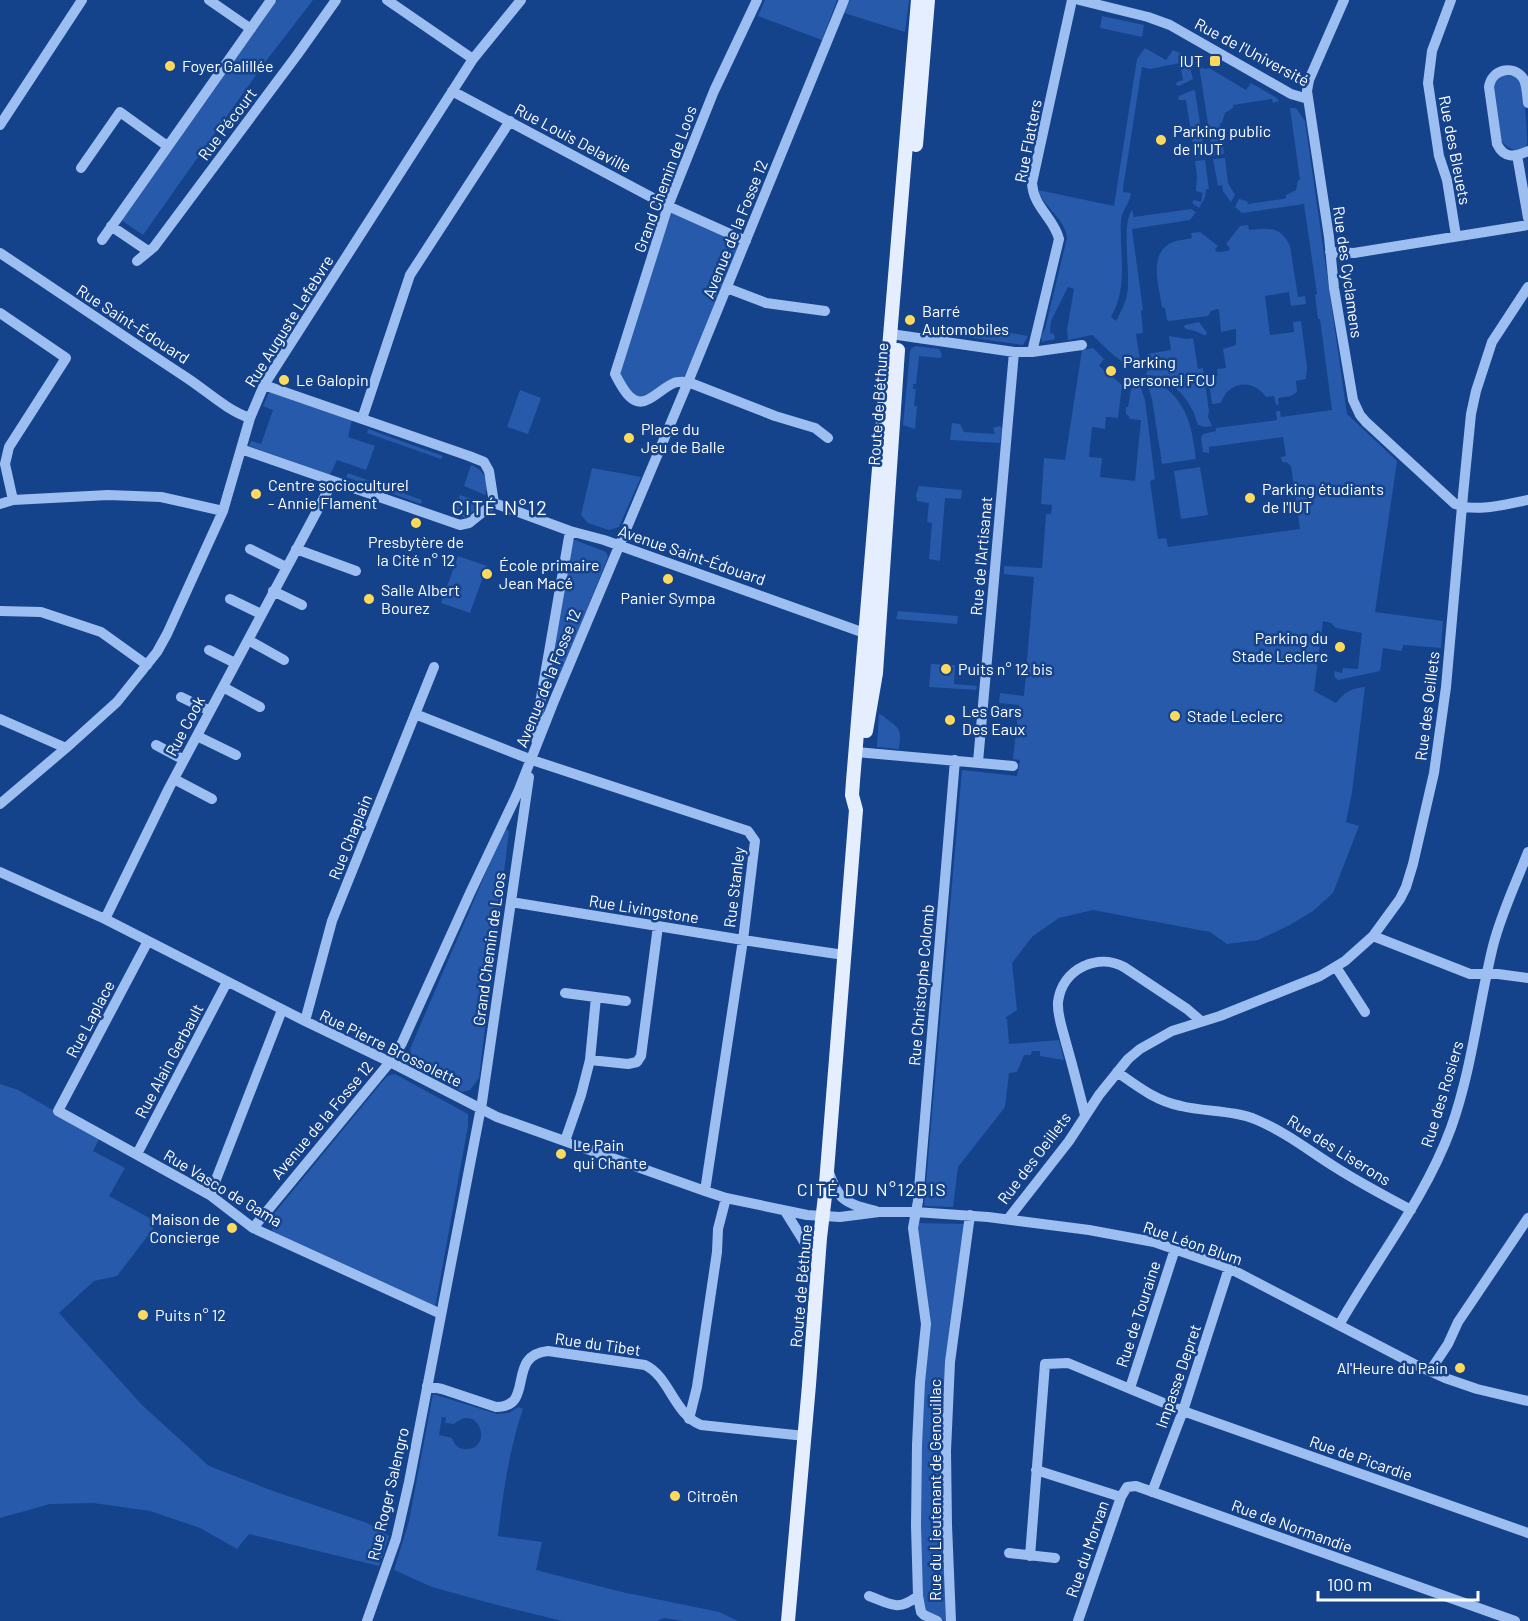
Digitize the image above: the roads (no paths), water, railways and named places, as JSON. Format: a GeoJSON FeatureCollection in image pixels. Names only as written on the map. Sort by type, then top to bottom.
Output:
{"type":"FeatureCollection","features":[{"type":"Feature","properties":{"kind":"main road","name":"Route de Béthune"},"geometry":{"type":"LineString","coordinates":[[788,1621],[856,810],[861,795],[861,752],[876,673],[872,635],[884,577],[895,335],[918,0]]}},
{"type":"Feature","properties":{"kind":"main road","name":"Route de Béthune"},"geometry":{"type":"LineString","coordinates":[[895,335],[928,0]]}},
{"type":"Feature","properties":{"kind":"street"},"geometry":{"type":"LineString","coordinates":[[0,125],[82,0]]}},
{"type":"Feature","properties":{"kind":"street"},"geometry":{"type":"LineString","coordinates":[[209,0],[250,29]]}},
{"type":"Feature","properties":{"kind":"street"},"geometry":{"type":"LineString","coordinates":[[102,240],[271,0]]}},
{"type":"Feature","properties":{"kind":"street","name":"Rue Pécourt"},"geometry":{"type":"LineString","coordinates":[[137,261],[154,247],[336,0]]}},
{"type":"Feature","properties":{"kind":"street"},"geometry":{"type":"LineString","coordinates":[[387,0],[473,59]]}},
{"type":"Feature","properties":{"kind":"street","name":"Rue Auguste Lefebvre"},"geometry":{"type":"LineString","coordinates":[[0,804],[117,702],[147,665],[167,634],[223,511],[250,418],[264,385],[473,59],[521,0]]}},
{"type":"Feature","properties":{"kind":"street","name":"Grand Chemin de Loos"},"geometry":{"type":"LineString","coordinates":[[688,382],[675,382],[648,400],[637,401],[624,391],[615,374],[668,206],[714,91],[757,0]]}},
{"type":"Feature","properties":{"kind":"street","name":"Avenue de la Fosse 12"},"geometry":{"type":"LineString","coordinates":[[253,1228],[390,1062],[402,1042],[532,760],[546,719],[727,288],[844,0]]}},
{"type":"Feature","properties":{"kind":"street","name":"Rue Flatters"},"geometry":{"type":"LineString","coordinates":[[1032,351],[1059,240],[1057,231],[1034,197],[1032,183],[1072,0]]}},
{"type":"Feature","properties":{"kind":"street","name":"Rue de l'Université"},"geometry":{"type":"LineString","coordinates":[[1079,0],[1170,25],[1291,94],[1308,99]]}},
{"type":"Feature","properties":{"kind":"street"},"geometry":{"type":"LineString","coordinates":[[1127,12],[1129,0]]}},
{"type":"Feature","properties":{"kind":"street","name":"Rue des Cyclamens"},"geometry":{"type":"LineString","coordinates":[[1344,0],[1309,80],[1308,99],[1350,392],[1355,406],[1366,422],[1455,504],[1462,507]]}},
{"type":"Feature","properties":{"kind":"street","name":"Rue des Bleuets"},"geometry":{"type":"LineString","coordinates":[[1451,0],[1432,51],[1428,83],[1439,156],[1447,180],[1456,237]]}},
{"type":"Feature","properties":{"kind":"street"},"geometry":{"type":"LineString","coordinates":[[1528,102],[1525,81],[1518,73],[1504,70],[1489,81],[1497,144],[1507,155],[1522,153],[1528,219]]}},
{"type":"Feature","properties":{"kind":"street","name":"Rue Louis Delaville"},"geometry":{"type":"LineString","coordinates":[[452,91],[668,206],[746,241]]}},
{"type":"Feature","properties":{"kind":"street"},"geometry":{"type":"LineString","coordinates":[[81,168],[120,112],[169,145]]}},
{"type":"Feature","properties":{"kind":"street"},"geometry":{"type":"LineString","coordinates":[[362,419],[410,275],[510,121]]}},
{"type":"Feature","properties":{"kind":"street"},"geometry":{"type":"LineString","coordinates":[[1330,252],[1354,253],[1528,225]]}},
{"type":"Feature","properties":{"kind":"street"},"geometry":{"type":"LineString","coordinates":[[111,226],[148,251]]}},
{"type":"Feature","properties":{"kind":"street","name":"Rue Saint-Édouard"},"geometry":{"type":"LineString","coordinates":[[0,253],[237,413],[250,418]]}},
{"type":"Feature","properties":{"kind":"street","name":"Rue des Oeillets"},"geometry":{"type":"LineString","coordinates":[[1008,1219],[1058,1156],[1085,1115],[1128,1059],[1150,1042],[1172,1031],[1220,1016],[1300,985],[1336,967],[1373,936],[1395,907],[1406,887],[1413,864],[1434,773],[1446,687],[1471,414],[1492,342],[1528,287]]}},
{"type":"Feature","properties":{"kind":"street"},"geometry":{"type":"LineString","coordinates":[[727,288],[766,303],[825,311]]}},
{"type":"Feature","properties":{"kind":"street"},"geometry":{"type":"LineString","coordinates":[[0,313],[66,358],[9,447],[5,465],[13,500]]}},
{"type":"Feature","properties":{"kind":"street"},"geometry":{"type":"LineString","coordinates":[[895,335],[1014,351],[1082,345]]}},
{"type":"Feature","properties":{"kind":"street","name":"Rue de l'Artisanat"},"geometry":{"type":"LineString","coordinates":[[978,762],[1014,351]]}},
{"type":"Feature","properties":{"kind":"street"},"geometry":{"type":"LineString","coordinates":[[688,382],[775,416],[807,425],[828,438]]}},
{"type":"Feature","properties":{"kind":"street"},"geometry":{"type":"LineString","coordinates":[[241,449],[460,525],[469,523],[494,503],[489,471],[484,462],[264,385]]}},
{"type":"Feature","properties":{"kind":"street","name":"Rue Cook"},"geometry":{"type":"LineString","coordinates":[[105,919],[174,779],[333,481]]}},
{"type":"Feature","properties":{"kind":"street"},"geometry":{"type":"LineString","coordinates":[[0,504],[13,500],[108,495],[161,498],[223,511]]}},
{"type":"Feature","properties":{"kind":"street"},"geometry":{"type":"LineString","coordinates":[[1462,507],[1473,509],[1528,500]]}},
{"type":"Feature","properties":{"kind":"street","name":"Avenue Saint-Édouard"},"geometry":{"type":"LineString","coordinates":[[494,503],[872,635]]}},
{"type":"Feature","properties":{"kind":"street","name":"Grand Chemin de Loos"},"geometry":{"type":"LineString","coordinates":[[430,1371],[480,1109],[534,736],[570,531]]}},
{"type":"Feature","properties":{"kind":"street"},"geometry":{"type":"LineString","coordinates":[[250,549],[286,567]]}},
{"type":"Feature","properties":{"kind":"street"},"geometry":{"type":"LineString","coordinates":[[296,549],[356,571]]}},
{"type":"Feature","properties":{"kind":"street"},"geometry":{"type":"LineString","coordinates":[[273,591],[302,605]]}},
{"type":"Feature","properties":{"kind":"street"},"geometry":{"type":"LineString","coordinates":[[230,599],[261,614]]}},
{"type":"Feature","properties":{"kind":"street"},"geometry":{"type":"LineString","coordinates":[[0,611],[41,612],[101,632],[147,665]]}},
{"type":"Feature","properties":{"kind":"street"},"geometry":{"type":"LineString","coordinates":[[248,640],[284,660]]}},
{"type":"Feature","properties":{"kind":"street"},"geometry":{"type":"LineString","coordinates":[[209,650],[236,663]]}},
{"type":"Feature","properties":{"kind":"street","name":"Rue Chaplain"},"geometry":{"type":"LineString","coordinates":[[305,1022],[332,921],[434,667]]}},
{"type":"Feature","properties":{"kind":"street"},"geometry":{"type":"LineString","coordinates":[[223,687],[260,707]]}},
{"type":"Feature","properties":{"kind":"street"},"geometry":{"type":"LineString","coordinates":[[181,697],[210,711]]}},
{"type":"Feature","properties":{"kind":"street","name":"Rue Stanley"},"geometry":{"type":"LineString","coordinates":[[415,714],[532,760],[748,831],[755,841],[743,940],[705,1191]]}},
{"type":"Feature","properties":{"kind":"street"},"geometry":{"type":"LineString","coordinates":[[0,719],[66,748]]}},
{"type":"Feature","properties":{"kind":"street"},"geometry":{"type":"LineString","coordinates":[[197,736],[236,755]]}},
{"type":"Feature","properties":{"kind":"street"},"geometry":{"type":"LineString","coordinates":[[156,745],[184,760]]}},
{"type":"Feature","properties":{"kind":"street"},"geometry":{"type":"LineString","coordinates":[[861,752],[1013,766]]}},
{"type":"Feature","properties":{"kind":"street","name":"Rue Christophe Colomb"},"geometry":{"type":"LineString","coordinates":[[915,1212],[918,1201],[955,760]]}},
{"type":"Feature","properties":{"kind":"street"},"geometry":{"type":"LineString","coordinates":[[174,779],[212,799]]}},
{"type":"Feature","properties":{"kind":"street","name":"Rue des Rosiers"},"geometry":{"type":"LineString","coordinates":[[1339,1325],[1411,1210],[1438,1160],[1463,1089],[1494,944],[1528,852]]}},
{"type":"Feature","properties":{"kind":"street","name":"Rue Pierre Brossolette"},"geometry":{"type":"LineString","coordinates":[[0,872],[148,940],[305,1022],[390,1062],[497,1117],[726,1198],[785,1211],[823,1216]]}},
{"type":"Feature","properties":{"kind":"street","name":"Rue Livingstone"},"geometry":{"type":"LineString","coordinates":[[511,902],[844,955]]}},
{"type":"Feature","properties":{"kind":"street"},"geometry":{"type":"LineString","coordinates":[[590,1060],[628,1064],[637,1062],[641,1056],[657,926]]}},
{"type":"Feature","properties":{"kind":"street"},"geometry":{"type":"LineString","coordinates":[[1373,936],[1470,974],[1528,978]]}},
{"type":"Feature","properties":{"kind":"street","name":"Rue Laplace"},"geometry":{"type":"LineString","coordinates":[[58,1111],[148,940]]}},
{"type":"Feature","properties":{"kind":"street","name":"Rue des Oeillets"},"geometry":{"type":"LineString","coordinates":[[1085,1115],[1058,1013],[1060,992],[1064,982],[1071,974],[1096,962],[1114,962],[1187,1009],[1201,1021]]}},
{"type":"Feature","properties":{"kind":"street"},"geometry":{"type":"LineString","coordinates":[[1336,967],[1365,1012]]}},
{"type":"Feature","properties":{"kind":"street","name":"Rue Alain Gerbault"},"geometry":{"type":"LineString","coordinates":[[137,1154],[227,982]]}},
{"type":"Feature","properties":{"kind":"street"},"geometry":{"type":"LineString","coordinates":[[565,993],[626,1001]]}},
{"type":"Feature","properties":{"kind":"street"},"geometry":{"type":"LineString","coordinates":[[565,1141],[582,1095],[590,1060],[596,997]]}},
{"type":"Feature","properties":{"kind":"street"},"geometry":{"type":"LineString","coordinates":[[210,1195],[282,1010]]}},
{"type":"Feature","properties":{"kind":"street","name":"Rue des Liserons"},"geometry":{"type":"LineString","coordinates":[[1117,1072],[1145,1092],[1170,1103],[1183,1107],[1236,1114],[1279,1130],[1362,1184],[1411,1210]]}},
{"type":"Feature","properties":{"kind":"street","name":"Rue Vasco de Gama"},"geometry":{"type":"LineString","coordinates":[[58,1111],[210,1195],[253,1228],[441,1314]]}},
{"type":"Feature","properties":{"kind":"street"},"geometry":{"type":"LineString","coordinates":[[827,1167],[834,1187],[845,1201],[879,1212]]}},
{"type":"Feature","properties":{"kind":"street"},"geometry":{"type":"LineString","coordinates":[[726,1198],[718,1229],[717,1252],[704,1342],[689,1419],[701,1425],[805,1436]]}},
{"type":"Feature","properties":{"kind":"street"},"geometry":{"type":"LineString","coordinates":[[785,1211],[818,1264]]}},
{"type":"Feature","properties":{"kind":"street","name":"Rue Léon Blum"},"geometry":{"type":"LineString","coordinates":[[823,1216],[840,1217],[879,1212],[970,1215],[1089,1230],[1154,1242],[1229,1268],[1430,1371],[1477,1389],[1528,1401]]}},
{"type":"Feature","properties":{"kind":"street","name":"Rue du Lieutenant de Genouillac"},"geometry":{"type":"LineString","coordinates":[[915,1212],[913,1227],[926,1324],[917,1445],[918,1596],[921,1612],[937,1621]]}},
{"type":"Feature","properties":{"kind":"street","name":"Rue du Lieutenant de Genouillac"},"geometry":{"type":"LineString","coordinates":[[951,1621],[946,1472],[950,1362],[970,1215]]}},
{"type":"Feature","properties":{"kind":"street"},"geometry":{"type":"LineString","coordinates":[[1430,1371],[1448,1344],[1458,1322],[1528,1218]]}},
{"type":"Feature","properties":{"kind":"street","name":"Rue de Touraine"},"geometry":{"type":"LineString","coordinates":[[1130,1388],[1175,1249]]}},
{"type":"Feature","properties":{"kind":"street","name":"Impasse Depret"},"geometry":{"type":"LineString","coordinates":[[1152,1492],[1183,1411],[1229,1268]]}},
{"type":"Feature","properties":{"kind":"street","name":"Rue du Tibet"},"geometry":{"type":"LineString","coordinates":[[427,1386],[502,1407],[518,1395],[526,1363],[533,1355],[548,1351],[645,1365],[652,1368],[689,1419]]}},
{"type":"Feature","properties":{"kind":"street","name":"Rue de Touraine"},"geometry":{"type":"LineString","coordinates":[[1036,1470],[1045,1364],[1068,1363],[1183,1411]]}},
{"type":"Feature","properties":{"kind":"street","name":"Rue Roger Salengro"},"geometry":{"type":"LineString","coordinates":[[367,1621],[399,1528],[430,1371]]}},
{"type":"Feature","properties":{"kind":"street","name":"Rue de Picardie"},"geometry":{"type":"LineString","coordinates":[[1183,1411],[1528,1533]]}},
{"type":"Feature","properties":{"kind":"street"},"geometry":{"type":"LineString","coordinates":[[1030,1556],[1036,1470],[1121,1497]]}},
{"type":"Feature","properties":{"kind":"street","name":"Rue de Normandie"},"geometry":{"type":"LineString","coordinates":[[1127,1487],[1136,1486],[1515,1621]]}},
{"type":"Feature","properties":{"kind":"street","name":"Rue du Morvan"},"geometry":{"type":"LineString","coordinates":[[1077,1621],[1121,1497],[1127,1487]]}},
{"type":"Feature","properties":{"kind":"street"},"geometry":{"type":"LineString","coordinates":[[1009,1553],[1055,1558]]}},
{"type":"Feature","properties":{"kind":"street","name":"Rue du Lieutenant de Genouillac"},"geometry":{"type":"LineString","coordinates":[[869,1596],[896,1606],[907,1604],[918,1596]]}},
{"type":"Feature","properties":{"kind":"place","name":"IUT"},"geometry":{"type":"Point","coordinates":[1215,61]}},
{"type":"Feature","properties":{"kind":"place","name":"Foyer Galillée"},"geometry":{"type":"Point","coordinates":[170,66]}},
{"type":"Feature","properties":{"kind":"place","name":"Parking public de l'IUT"},"geometry":{"type":"Point","coordinates":[1161,140]}},
{"type":"Feature","properties":{"kind":"place","name":"Barré Automobiles"},"geometry":{"type":"Point","coordinates":[910,320]}},
{"type":"Feature","properties":{"kind":"place","name":"Parking personel FCU"},"geometry":{"type":"Point","coordinates":[1111,371]}},
{"type":"Feature","properties":{"kind":"place","name":"Le Galopin"},"geometry":{"type":"Point","coordinates":[284,380]}},
{"type":"Feature","properties":{"kind":"place","name":"Place du Jeu de Balle"},"geometry":{"type":"Point","coordinates":[629,438]}},
{"type":"Feature","properties":{"kind":"place","name":"Centre socioculturel - Annie Flament"},"geometry":{"type":"Point","coordinates":[256,494]}},
{"type":"Feature","properties":{"kind":"place","name":"Parking étudiants de l'IUT"},"geometry":{"type":"Point","coordinates":[1250,498]}},
{"type":"Feature","properties":{"kind":"place","name":"Presbytère de la Cité n° 12"},"geometry":{"type":"Point","coordinates":[416,523]}},
{"type":"Feature","properties":{"kind":"place","name":"École primaire Jean Macé"},"geometry":{"type":"Point","coordinates":[487,574]}},
{"type":"Feature","properties":{"kind":"place","name":"Panier Sympa"},"geometry":{"type":"Point","coordinates":[668,579]}},
{"type":"Feature","properties":{"kind":"place","name":"Salle Albert Bourez"},"geometry":{"type":"Point","coordinates":[369,599]}},
{"type":"Feature","properties":{"kind":"place","name":"Parking du Stade Leclerc"},"geometry":{"type":"Point","coordinates":[1340,647]}},
{"type":"Feature","properties":{"kind":"place","name":"Puits n° 12 bis"},"geometry":{"type":"Point","coordinates":[946,669]}},
{"type":"Feature","properties":{"kind":"place","name":"Stade Leclerc"},"geometry":{"type":"Point","coordinates":[1175,716]}},
{"type":"Feature","properties":{"kind":"place","name":"Les Gars Des Eaux"},"geometry":{"type":"Point","coordinates":[950,720]}},
{"type":"Feature","properties":{"kind":"place","name":"Le Pain qui Chante"},"geometry":{"type":"Point","coordinates":[561,1154]}},
{"type":"Feature","properties":{"kind":"place","name":"Maison de Concierge"},"geometry":{"type":"Point","coordinates":[232,1228]}},
{"type":"Feature","properties":{"kind":"place","name":"Puits n° 12"},"geometry":{"type":"Point","coordinates":[143,1315]}},
{"type":"Feature","properties":{"kind":"place","name":"Al'Heure du Pain"},"geometry":{"type":"Point","coordinates":[1460,1368]}},
{"type":"Feature","properties":{"kind":"place","name":"Citroën"},"geometry":{"type":"Point","coordinates":[675,1496]}},
{"type":"Feature","properties":{"kind":"district","name":"CITÉ N°12"},"geometry":{"type":"Point","coordinates":[500,508]}},
{"type":"Feature","properties":{"kind":"district","name":"CITÉ DU N°12BIS"},"geometry":{"type":"Point","coordinates":[872,1190]}}]}
